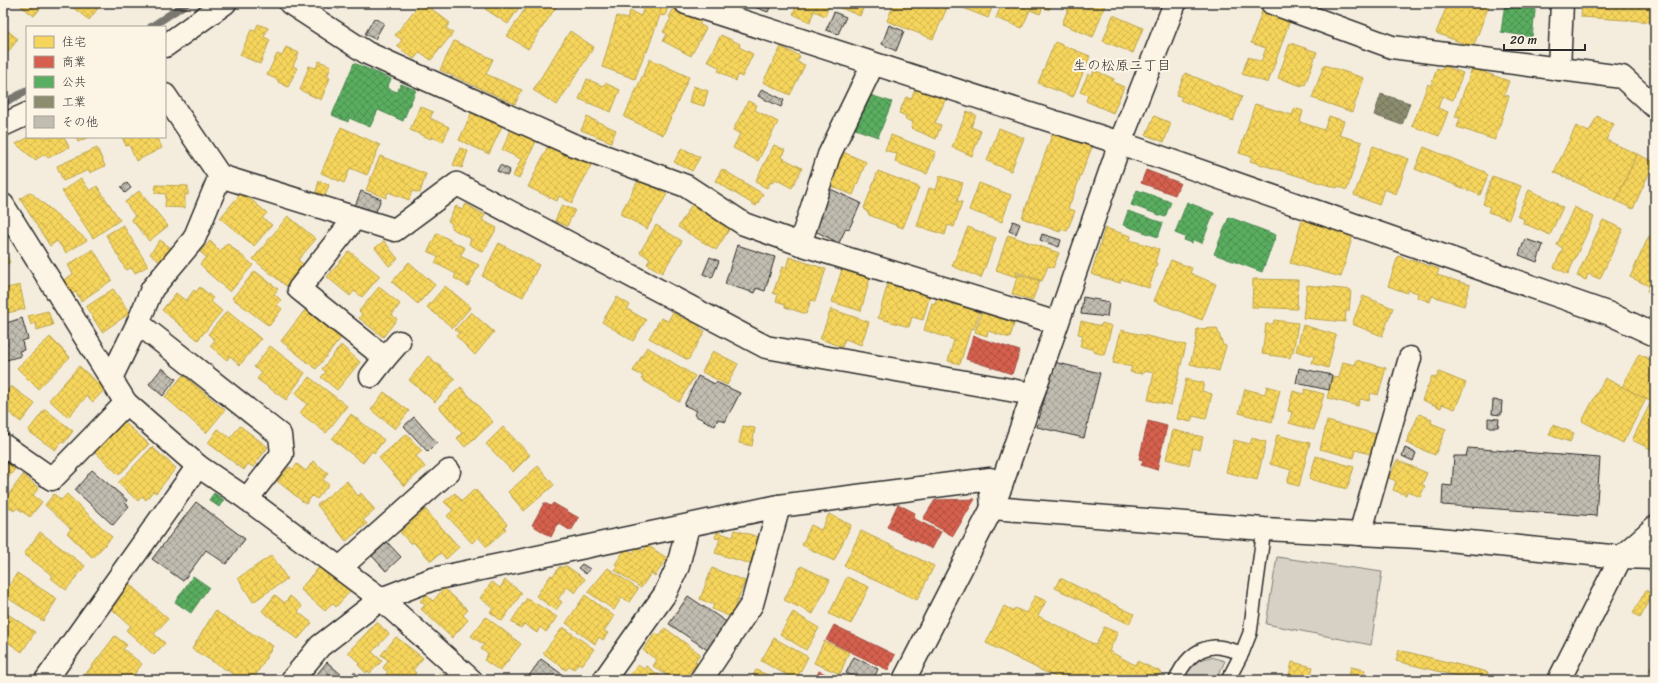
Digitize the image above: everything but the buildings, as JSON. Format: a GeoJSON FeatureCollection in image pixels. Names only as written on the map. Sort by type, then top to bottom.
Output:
{"type":"FeatureCollection","features":[{"type":"Feature","properties":{"kind":"street"},"geometry":{"type":"LineString","coordinates":[[166,45],[225,3]]}},
{"type":"Feature","properties":{"kind":"street"},"geometry":{"type":"LineString","coordinates":[[290,3],[367,53],[571,144],[686,186],[744,224],[800,244],[1057,323]]}},
{"type":"Feature","properties":{"kind":"street"},"geometry":{"type":"LineString","coordinates":[[686,3],[1120,143],[1610,314],[1655,335]]}},
{"type":"Feature","properties":{"kind":"street"},"geometry":{"type":"LineString","coordinates":[[904,680],[992,508],[1001,486],[1120,143],[1175,3]]}},
{"type":"Feature","properties":{"kind":"street"},"geometry":{"type":"LineString","coordinates":[[1272,3],[1392,46],[1622,77],[1655,107]]}},
{"type":"Feature","properties":{"kind":"street"},"geometry":{"type":"LineString","coordinates":[[1559,69],[1562,3]]}},
{"type":"Feature","properties":{"kind":"street"},"geometry":{"type":"LineString","coordinates":[[800,244],[828,155],[874,64]]}},
{"type":"Feature","properties":{"kind":"street"},"geometry":{"type":"LineString","coordinates":[[166,96],[220,176],[395,230],[457,184],[766,347],[1033,394]]}},
{"type":"Feature","properties":{"kind":"street"},"geometry":{"type":"LineString","coordinates":[[3,125],[26,114]]}},
{"type":"Feature","properties":{"kind":"street"},"geometry":{"type":"LineString","coordinates":[[111,378],[138,323],[152,289],[194,239],[220,176]]}},
{"type":"Feature","properties":{"kind":"street"},"geometry":{"type":"LineString","coordinates":[[3,205],[126,402],[198,466],[247,499],[382,599],[471,680]]}},
{"type":"Feature","properties":{"kind":"street"},"geometry":{"type":"LineString","coordinates":[[356,218],[299,289],[385,358]]}},
{"type":"Feature","properties":{"kind":"street"},"geometry":{"type":"LineString","coordinates":[[138,323],[280,435],[282,454],[247,499]]}},
{"type":"Feature","properties":{"kind":"street"},"geometry":{"type":"LineString","coordinates":[[371,376],[399,342]]}},
{"type":"Feature","properties":{"kind":"street"},"geometry":{"type":"LineString","coordinates":[[1360,534],[1410,358]]}},
{"type":"Feature","properties":{"kind":"street"},"geometry":{"type":"LineString","coordinates":[[3,445],[52,479],[126,402]]}},
{"type":"Feature","properties":{"kind":"street"},"geometry":{"type":"LineString","coordinates":[[46,680],[198,466]]}},
{"type":"Feature","properties":{"kind":"street"},"geometry":{"type":"LineString","coordinates":[[340,568],[449,471]]}},
{"type":"Feature","properties":{"kind":"street"},"geometry":{"type":"LineString","coordinates":[[292,680],[320,646],[382,599],[433,579],[779,506],[990,479],[992,508]]}},
{"type":"Feature","properties":{"kind":"street"},"geometry":{"type":"LineString","coordinates":[[701,680],[752,604],[779,506]]}},
{"type":"Feature","properties":{"kind":"street"},"geometry":{"type":"LineString","coordinates":[[992,508],[1264,528],[1418,537],[1621,557],[1655,558]]}},
{"type":"Feature","properties":{"kind":"street"},"geometry":{"type":"LineString","coordinates":[[604,680],[665,594],[678,566],[688,526]]}},
{"type":"Feature","properties":{"kind":"street"},"geometry":{"type":"LineString","coordinates":[[1559,680],[1621,557],[1655,527]]}},
{"type":"Feature","properties":{"kind":"lane"},"geometry":{"type":"LineString","coordinates":[[1228,680],[1242,654],[1250,633],[1264,528]]}},
{"type":"Feature","properties":{"kind":"lane"},"geometry":{"type":"LineString","coordinates":[[1176,680],[1179,671],[1189,658],[1202,651],[1215,646],[1242,654]]}},
{"type":"Feature","properties":{"kind":"shaded area"},"geometry":{"type":"Polygon","coordinates":[[[1277,557],[1382,572],[1371,645],[1266,624],[1277,557]]]}},
{"type":"Feature","properties":{"kind":"shaded area"},"geometry":{"type":"Polygon","coordinates":[[[1211,657],[1225,661],[1216,680],[1181,680],[1184,664],[1211,657]]]}},
{"type":"Feature","properties":{"kind":"waterway"},"geometry":{"type":"LineString","coordinates":[[152,26],[187,3]]}},
{"type":"Feature","properties":{"kind":"waterway"},"geometry":{"type":"LineString","coordinates":[[3,103],[26,92]]}},
{"type":"Feature","properties":{"kind":"district","name":"生の松原二丁目"},"geometry":{"type":"Point","coordinates":[1122,65]}}]}
